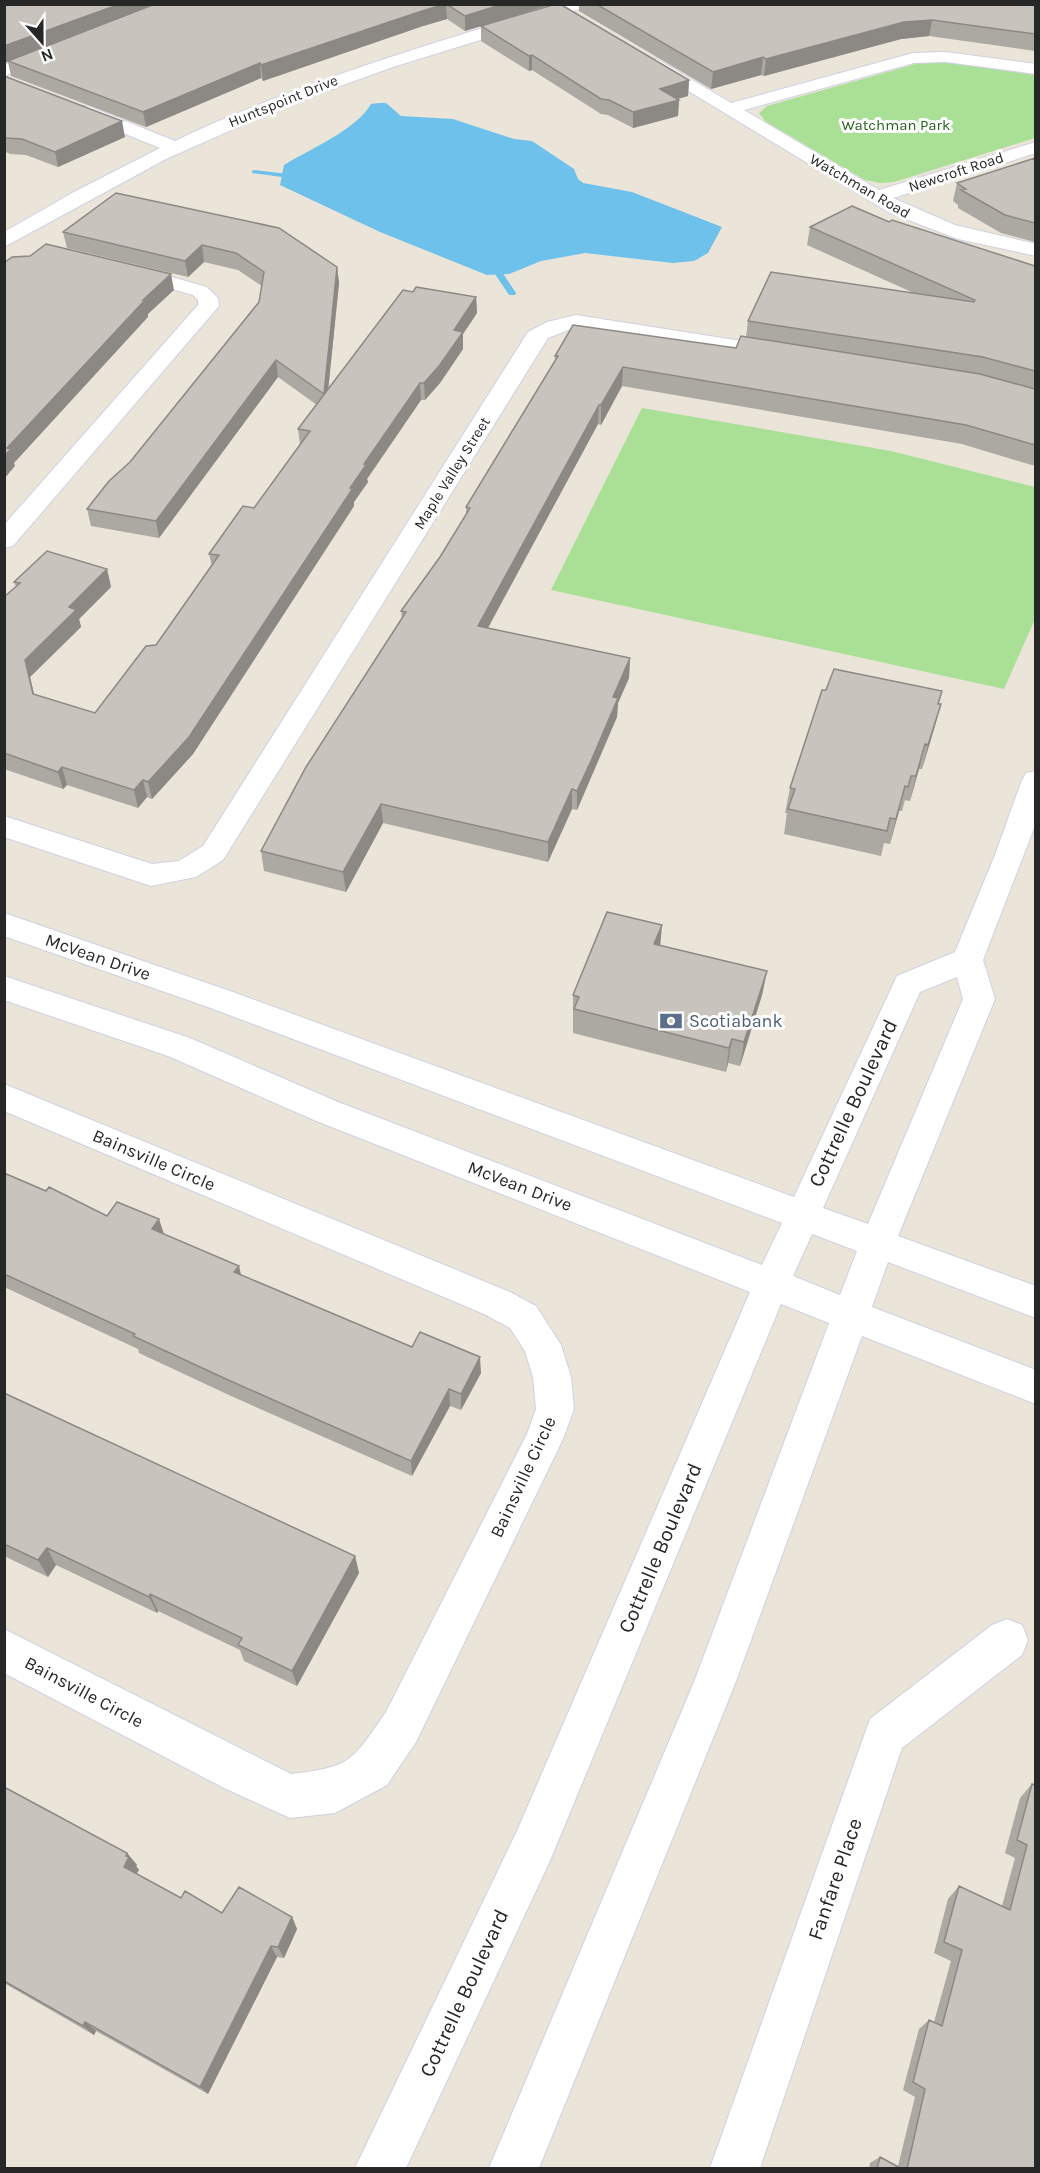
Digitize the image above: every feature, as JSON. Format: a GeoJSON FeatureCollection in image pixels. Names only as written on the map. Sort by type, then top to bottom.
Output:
{"type":"FeatureCollection","features":[{"type":"Feature","properties":{"kind":"street","name":"Huntspoint Drive"},"geometry":{"type":"LineString","coordinates":[[5,241],[81,196],[175,147],[323,85],[561,10],[580,12]]}},
{"type":"Feature","properties":{"kind":"street"},"geometry":{"type":"LineString","coordinates":[[8,79],[65,48]]}},
{"type":"Feature","properties":{"kind":"street","name":"Watchman Road"},"geometry":{"type":"LineString","coordinates":[[639,56],[877,197],[939,227],[978,239],[1035,250]]}},
{"type":"Feature","properties":{"kind":"street"},"geometry":{"type":"LineString","coordinates":[[729,109],[913,58],[946,57],[1035,69]]}},
{"type":"Feature","properties":{"kind":"street"},"geometry":{"type":"LineString","coordinates":[[68,105],[175,147]]}},
{"type":"Feature","properties":{"kind":"street","name":"Newcroft Road"},"geometry":{"type":"LineString","coordinates":[[877,197],[1035,147]]}},
{"type":"Feature","properties":{"kind":"street"},"geometry":{"type":"LineString","coordinates":[[5,241],[34,248]]}},
{"type":"Feature","properties":{"kind":"street"},"geometry":{"type":"LineString","coordinates":[[4,541],[209,306],[208,298],[200,291],[186,285],[110,267]]}},
{"type":"Feature","properties":{"kind":"street","name":"Maple Valley Street"},"geometry":{"type":"LineString","coordinates":[[4,826],[151,875],[186,870],[213,853],[536,338],[545,330],[557,324],[576,321],[800,356]]}},
{"type":"Feature","properties":{"kind":"street"},"geometry":{"type":"LineString","coordinates":[[514,2169],[714,1684],[877,1244],[979,999],[967,960],[1010,855],[1035,780]]}},
{"type":"Feature","properties":{"kind":"street","name":"McVean Drive"},"geometry":{"type":"LineString","coordinates":[[4,924],[219,999],[1035,1302]]}},
{"type":"Feature","properties":{"kind":"street","name":"Cottrelle Boulevard"},"geometry":{"type":"LineString","coordinates":[[380,2169],[532,1847],[772,1283],[908,984],[967,960]]}},
{"type":"Feature","properties":{"kind":"street","name":"McVean Drive"},"geometry":{"type":"LineString","coordinates":[[4,988],[179,1047],[327,1111],[1035,1387]]}},
{"type":"Feature","properties":{"kind":"street","name":"Bainsville Circle"},"geometry":{"type":"LineString","coordinates":[[4,1098],[497,1303],[524,1317],[542,1345],[552,1377],[555,1409],[544,1439],[401,1727],[372,1770],[334,1791],[290,1796],[239,1773],[4,1650]]}},
{"type":"Feature","properties":{"kind":"street","name":"Fanfare Place"},"geometry":{"type":"LineString","coordinates":[[735,2169],[885,1734],[1007,1640]]}},
{"type":"Feature","properties":{"kind":"green space","name":"Watchman Park"},"geometry":{"type":"Polygon","coordinates":[[[935,61],[1035,75],[1035,138],[894,182],[880,183],[865,180],[765,121],[759,113],[767,106],[923,62],[935,61]]]}},
{"type":"Feature","properties":{"kind":"green space"},"geometry":{"type":"Polygon","coordinates":[[[642,408],[891,451],[1035,487],[1035,619],[1004,689],[551,590],[642,408]]]}},
{"type":"Feature","properties":{"kind":"water"},"geometry":{"type":"Polygon","coordinates":[[[386,103],[401,116],[453,119],[514,139],[532,141],[574,169],[578,179],[583,183],[632,192],[722,227],[708,253],[694,261],[673,263],[585,253],[541,261],[509,274],[487,275],[380,232],[280,185],[284,165],[344,131],[371,104],[386,103]]]}},
{"type":"Feature","properties":{"kind":"building"},"geometry":{"type":"Polygon","coordinates":[[[4,4],[120,4],[4,46],[4,4]]]}},
{"type":"Feature","properties":{"kind":"building"},"geometry":{"type":"Polygon","coordinates":[[[155,4],[446,4],[261,65],[260,63],[143,112],[8,61],[155,4]]]}},
{"type":"Feature","properties":{"kind":"building"},"geometry":{"type":"Polygon","coordinates":[[[446,4],[503,4],[465,16],[446,4]]]}},
{"type":"Feature","properties":{"kind":"building"},"geometry":{"type":"Polygon","coordinates":[[[560,4],[689,80],[660,89],[679,100],[633,112],[609,100],[601,99],[481,26],[560,4]]]}},
{"type":"Feature","properties":{"kind":"building"},"geometry":{"type":"Polygon","coordinates":[[[596,4],[1035,4],[1035,34],[932,20],[904,22],[766,59],[763,57],[713,72],[596,4]]]}},
{"type":"Feature","properties":{"kind":"building"},"geometry":{"type":"Polygon","coordinates":[[[4,76],[122,121],[55,152],[22,139],[4,137],[4,76]]]}},
{"type":"Feature","properties":{"kind":"building"},"geometry":{"type":"Polygon","coordinates":[[[1035,158],[1035,223],[1005,215],[961,190],[966,189],[957,183],[1035,158]]]}},
{"type":"Feature","properties":{"kind":"building"},"geometry":{"type":"Polygon","coordinates":[[[116,193],[279,228],[337,267],[324,394],[276,360],[156,521],[87,509],[109,481],[130,462],[259,302],[264,272],[236,253],[202,245],[185,261],[63,232],[116,193]]]}},
{"type":"Feature","properties":{"kind":"building"},"geometry":{"type":"Polygon","coordinates":[[[852,206],[889,222],[892,220],[1035,266],[1035,371],[983,357],[748,321],[771,272],[974,302],[975,300],[810,227],[852,206]]]}},
{"type":"Feature","properties":{"kind":"building"},"geometry":{"type":"Polygon","coordinates":[[[46,244],[171,274],[143,300],[145,300],[7,448],[11,449],[4,456],[4,263],[12,257],[30,256],[46,244]]]}},
{"type":"Feature","properties":{"kind":"building"},"geometry":{"type":"Polygon","coordinates":[[[416,287],[476,297],[454,330],[463,332],[439,366],[424,383],[420,383],[364,464],[366,465],[350,488],[353,488],[189,737],[148,782],[143,780],[134,790],[62,767],[58,772],[4,753],[4,597],[20,583],[14,582],[47,551],[107,569],[69,607],[76,610],[25,660],[33,694],[95,713],[146,646],[156,645],[219,555],[209,554],[243,506],[254,508],[310,431],[298,429],[403,290],[413,292],[416,287]]]}},
{"type":"Feature","properties":{"kind":"building"},"geometry":{"type":"Polygon","coordinates":[[[573,325],[736,348],[741,336],[980,374],[1035,389],[1035,445],[966,425],[623,367],[599,405],[478,626],[630,658],[613,697],[618,698],[591,761],[577,791],[572,789],[548,842],[381,804],[343,872],[261,851],[306,767],[406,612],[401,611],[440,557],[470,508],[466,507],[558,356],[555,356],[573,325]]]}},
{"type":"Feature","properties":{"kind":"building"},"geometry":{"type":"Polygon","coordinates":[[[834,669],[942,691],[938,704],[941,704],[928,745],[925,744],[916,776],[911,776],[908,787],[905,786],[896,819],[890,818],[887,831],[788,809],[795,789],[790,788],[822,690],[826,690],[834,669]]]}},
{"type":"Feature","properties":{"kind":"building"},"geometry":{"type":"Polygon","coordinates":[[[607,912],[662,925],[654,944],[767,971],[744,1042],[732,1039],[729,1048],[574,1009],[579,997],[573,995],[607,912]]]}},
{"type":"Feature","properties":{"kind":"building"},"geometry":{"type":"Polygon","coordinates":[[[4,1173],[46,1191],[49,1187],[107,1216],[117,1202],[159,1219],[152,1229],[239,1266],[234,1272],[412,1347],[420,1332],[480,1357],[461,1394],[449,1389],[411,1461],[226,1379],[4,1274],[4,1173]]]}},
{"type":"Feature","properties":{"kind":"building"},"geometry":{"type":"Polygon","coordinates":[[[4,1393],[355,1556],[292,1671],[238,1645],[242,1638],[47,1548],[38,1560],[4,1544],[4,1393]]]}},
{"type":"Feature","properties":{"kind":"building"},"geometry":{"type":"Polygon","coordinates":[[[1032,1784],[1035,1785],[1035,2169],[907,2169],[925,2089],[913,2082],[929,2020],[942,2026],[962,1950],[944,1942],[959,1886],[1010,1910],[1027,1845],[1017,1840],[1032,1784]]]}},
{"type":"Feature","properties":{"kind":"building"},"geometry":{"type":"Polygon","coordinates":[[[4,1787],[127,1853],[126,1856],[129,1857],[124,1867],[181,1898],[185,1891],[222,1913],[239,1887],[292,1917],[278,1947],[271,1946],[200,2087],[85,2022],[83,2026],[4,1981],[4,1787]]]}},
{"type":"Feature","properties":{"kind":"building"},"geometry":{"type":"Polygon","coordinates":[[[880,2157],[902,2169],[877,2169],[880,2157]]]}},
{"type":"Feature","properties":{"kind":"waterway"},"geometry":{"type":"LineString","coordinates":[[254,172],[297,177]]}},
{"type":"Feature","properties":{"kind":"waterway"},"geometry":{"type":"LineString","coordinates":[[491,262],[512,293]]}},
{"type":"Feature","properties":{"kind":"place","name":"Scotiabank"},"geometry":{"type":"Point","coordinates":[671,1021]}}]}
